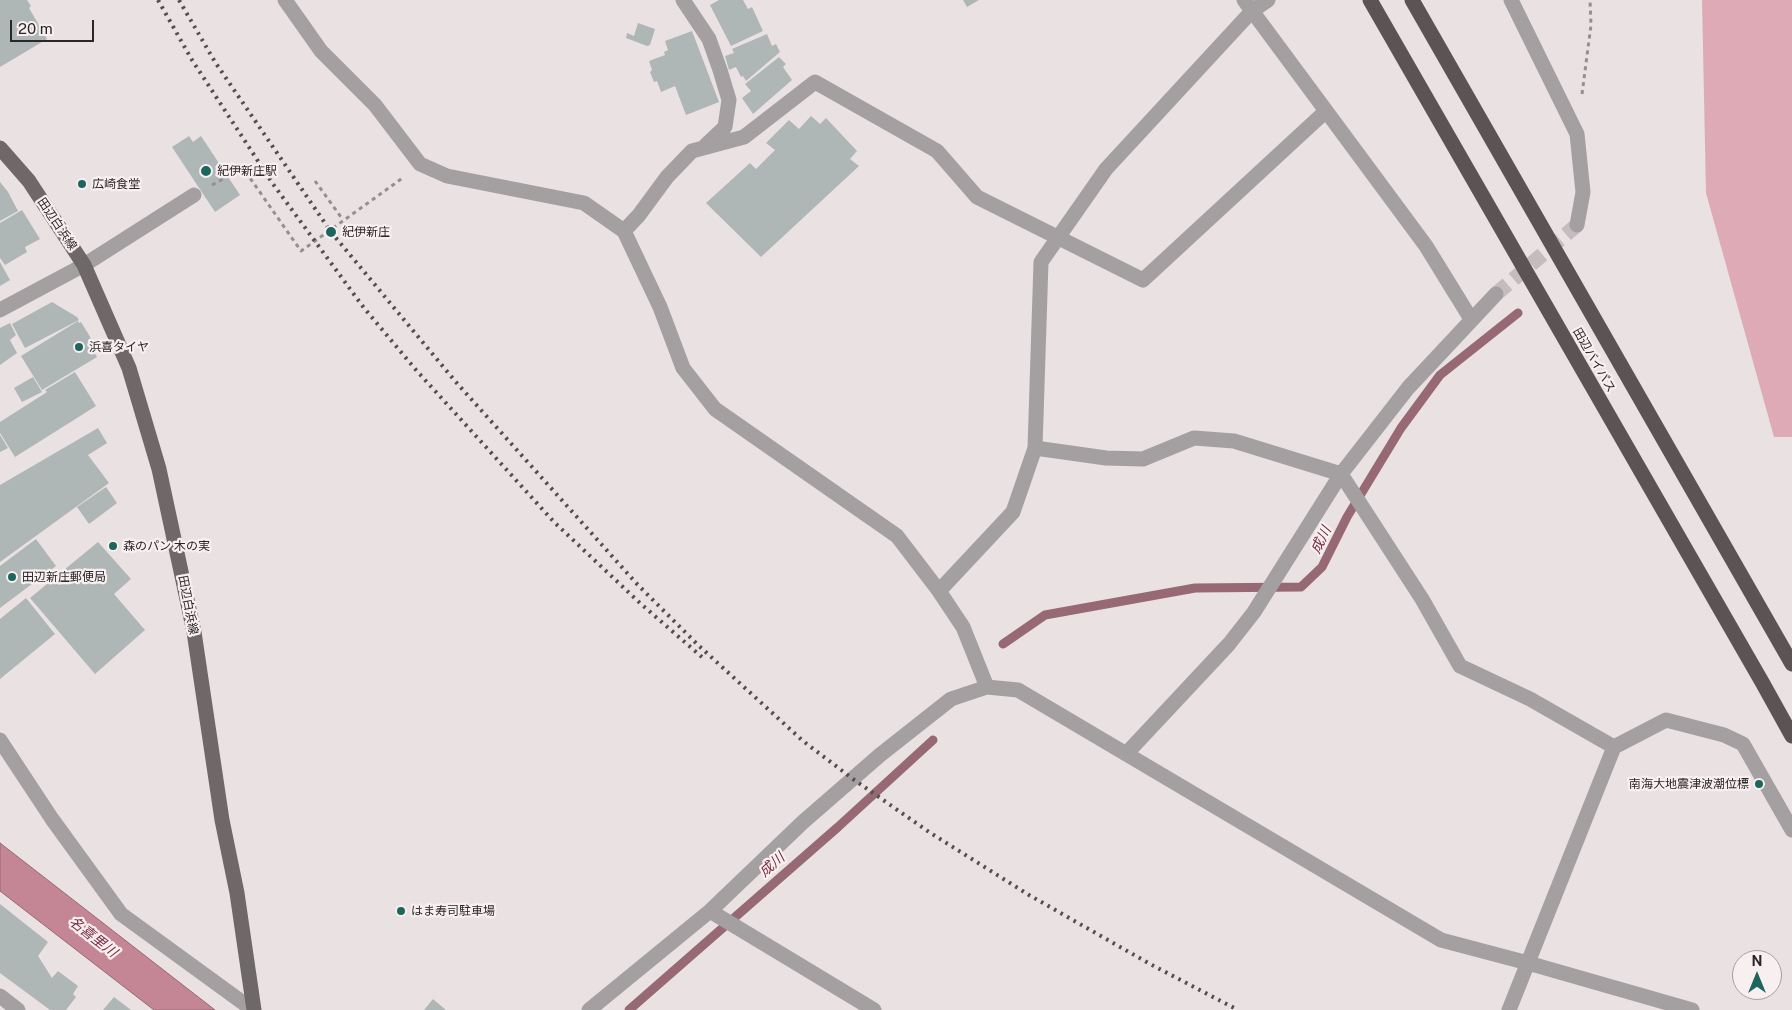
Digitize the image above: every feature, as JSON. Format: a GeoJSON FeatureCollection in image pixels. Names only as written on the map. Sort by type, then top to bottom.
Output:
{"type":"FeatureCollection","features":[{"type":"Feature","properties":{"kind":"highway","name":"田辺バイパス"},"geometry":{"type":"LineString","coordinates":[[1370,0],[1792,736]]}},
{"type":"Feature","properties":{"kind":"highway","name":"田辺バイパス"},"geometry":{"type":"LineString","coordinates":[[1412,0],[1792,664]]}},
{"type":"Feature","properties":{"kind":"main road","name":"田辺白浜線"},"geometry":{"type":"LineString","coordinates":[[0,148],[29,181],[84,265],[129,368],[159,468],[194,632],[222,820],[237,893],[254,1010]]}},
{"type":"Feature","properties":{"kind":"street"},"geometry":{"type":"LineString","coordinates":[[285,0],[321,51],[375,105],[420,164],[447,176],[584,203],[624,231],[660,306],[683,368],[715,409],[897,536],[939,590],[963,627],[987,687]]}},
{"type":"Feature","properties":{"kind":"street"},"geometry":{"type":"LineString","coordinates":[[683,0],[709,39],[729,100],[725,127],[702,149]]}},
{"type":"Feature","properties":{"kind":"street"},"geometry":{"type":"LineString","coordinates":[[939,590],[1014,512],[1035,448],[1041,262],[1106,169],[1248,5],[1268,0]]}},
{"type":"Feature","properties":{"kind":"street"},"geometry":{"type":"LineString","coordinates":[[1511,0],[1577,134],[1583,192],[1577,225]]}},
{"type":"Feature","properties":{"kind":"street"},"geometry":{"type":"LineString","coordinates":[[1248,5],[1426,246],[1472,319]]}},
{"type":"Feature","properties":{"kind":"street"},"geometry":{"type":"LineString","coordinates":[[624,231],[639,215],[667,177],[692,152],[744,136],[815,82],[937,151],[976,197],[1143,280],[1326,111]]}},
{"type":"Feature","properties":{"kind":"street"},"geometry":{"type":"LineString","coordinates":[[0,310],[84,265],[194,195]]}},
{"type":"Feature","properties":{"kind":"street"},"geometry":{"type":"LineString","coordinates":[[1126,754],[1229,644],[1254,612],[1341,474],[1408,388],[1496,294]]}},
{"type":"Feature","properties":{"kind":"street"},"geometry":{"type":"LineString","coordinates":[[1035,448],[1106,458],[1143,459],[1194,438],[1234,441],[1341,474],[1422,599],[1460,666],[1530,699],[1614,746]]}},
{"type":"Feature","properties":{"kind":"street"},"geometry":{"type":"LineString","coordinates":[[589,1010],[710,911],[803,822],[880,755],[951,699],[987,687],[1018,690],[1442,940],[1692,1010]]}},
{"type":"Feature","properties":{"kind":"street"},"geometry":{"type":"LineString","coordinates":[[1508,1010],[1614,746],[1666,720],[1724,735],[1743,744],[1792,830]]}},
{"type":"Feature","properties":{"kind":"street"},"geometry":{"type":"LineString","coordinates":[[0,740],[52,819],[121,914],[254,1010]]}},
{"type":"Feature","properties":{"kind":"street"},"geometry":{"type":"LineString","coordinates":[[710,911],[874,1010]]}},
{"type":"Feature","properties":{"kind":"street"},"geometry":{"type":"LineString","coordinates":[[0,996],[18,1010]]}},
{"type":"Feature","properties":{"kind":"path"},"geometry":{"type":"LineString","coordinates":[[1582,95],[1590,25],[1590,0]]}},
{"type":"Feature","properties":{"kind":"path"},"geometry":{"type":"LineString","coordinates":[[194,195],[244,168],[301,251],[412,172]]}},
{"type":"Feature","properties":{"kind":"path"},"geometry":{"type":"LineString","coordinates":[[315,181],[343,220]]}},
{"type":"Feature","properties":{"kind":"shaded area"},"geometry":{"type":"Polygon","coordinates":[[[1702,0],[1792,0],[1792,437],[1774,437],[1706,193],[1702,0]]]}},
{"type":"Feature","properties":{"kind":"water","name":"名喜里川"},"geometry":{"type":"Polygon","coordinates":[[[0,843],[215,1010],[154,1010],[0,891],[0,843]]]}},
{"type":"Feature","properties":{"kind":"building"},"geometry":{"type":"Polygon","coordinates":[[[0,0],[27,0],[31,6],[29,8],[47,39],[0,67],[0,0]]]}},
{"type":"Feature","properties":{"kind":"building"},"geometry":{"type":"Polygon","coordinates":[[[719,0],[743,0],[748,9],[752,7],[763,31],[731,46],[710,5],[719,0]]]}},
{"type":"Feature","properties":{"kind":"building"},"geometry":{"type":"Polygon","coordinates":[[[963,0],[979,0],[967,7],[963,0]]]}},
{"type":"Feature","properties":{"kind":"building"},"geometry":{"type":"Polygon","coordinates":[[[638,23],[655,29],[650,45],[647,46],[626,38],[627,33],[634,36],[638,23]]]}},
{"type":"Feature","properties":{"kind":"building"},"geometry":{"type":"Polygon","coordinates":[[[692,31],[719,102],[686,115],[675,86],[661,92],[657,81],[654,82],[650,72],[652,70],[649,61],[665,55],[664,52],[668,50],[665,41],[692,31]]]}},
{"type":"Feature","properties":{"kind":"building"},"geometry":{"type":"Polygon","coordinates":[[[767,34],[772,46],[776,44],[780,52],[746,81],[743,76],[741,77],[736,67],[729,70],[725,56],[734,53],[732,49],[767,34]]]}},
{"type":"Feature","properties":{"kind":"building"},"geometry":{"type":"Polygon","coordinates":[[[779,57],[786,64],[783,67],[792,80],[753,114],[742,98],[751,91],[745,84],[779,57]]]}},
{"type":"Feature","properties":{"kind":"building"},"geometry":{"type":"Polygon","coordinates":[[[811,116],[820,124],[826,118],[857,151],[850,159],[859,166],[761,257],[706,203],[750,163],[756,169],[775,150],[766,143],[789,120],[799,129],[811,116]]]}},
{"type":"Feature","properties":{"kind":"building","name":"紀伊新庄駅"},"geometry":{"type":"Polygon","coordinates":[[[189,136],[193,142],[201,136],[240,195],[215,212],[172,147],[189,136]]]}},
{"type":"Feature","properties":{"kind":"building"},"geometry":{"type":"Polygon","coordinates":[[[0,182],[8,192],[18,211],[0,221],[0,182]]]}},
{"type":"Feature","properties":{"kind":"building"},"geometry":{"type":"Polygon","coordinates":[[[22,210],[40,239],[25,247],[27,252],[5,265],[0,258],[0,223],[22,210]]]}},
{"type":"Feature","properties":{"kind":"building"},"geometry":{"type":"Polygon","coordinates":[[[0,262],[10,280],[0,286],[0,262]]]}},
{"type":"Feature","properties":{"kind":"building"},"geometry":{"type":"Polygon","coordinates":[[[52,302],[79,320],[25,348],[12,324],[52,302]]]}},
{"type":"Feature","properties":{"kind":"building"},"geometry":{"type":"Polygon","coordinates":[[[78,321],[79,323],[81,322],[98,350],[94,352],[97,357],[42,390],[21,356],[78,321]]]}},
{"type":"Feature","properties":{"kind":"building"},"geometry":{"type":"Polygon","coordinates":[[[10,323],[16,335],[10,340],[17,353],[0,365],[0,328],[10,323]]]}},
{"type":"Feature","properties":{"kind":"building"},"geometry":{"type":"Polygon","coordinates":[[[75,372],[96,406],[15,457],[0,433],[0,422],[47,392],[45,390],[75,372]]]}},
{"type":"Feature","properties":{"kind":"building"},"geometry":{"type":"Polygon","coordinates":[[[33,377],[42,392],[22,402],[14,388],[33,377]]]}},
{"type":"Feature","properties":{"kind":"building"},"geometry":{"type":"Polygon","coordinates":[[[98,428],[107,443],[88,455],[109,483],[0,562],[0,485],[98,428]]]}},
{"type":"Feature","properties":{"kind":"building"},"geometry":{"type":"Polygon","coordinates":[[[0,435],[8,448],[0,452],[0,435]]]}},
{"type":"Feature","properties":{"kind":"building"},"geometry":{"type":"Polygon","coordinates":[[[106,487],[117,503],[89,524],[77,507],[106,487]]]}},
{"type":"Feature","properties":{"kind":"building"},"geometry":{"type":"Polygon","coordinates":[[[36,539],[56,566],[0,608],[0,566],[36,539]]]}},
{"type":"Feature","properties":{"kind":"building"},"geometry":{"type":"Polygon","coordinates":[[[98,542],[131,579],[114,594],[145,630],[95,674],[30,598],[98,542]]]}},
{"type":"Feature","properties":{"kind":"building"},"geometry":{"type":"Polygon","coordinates":[[[26,598],[55,634],[0,679],[0,619],[26,598]]]}},
{"type":"Feature","properties":{"kind":"building"},"geometry":{"type":"Polygon","coordinates":[[[0,904],[48,942],[38,956],[52,978],[58,971],[78,986],[73,994],[76,997],[66,1010],[50,1010],[0,973],[0,904]]]}},
{"type":"Feature","properties":{"kind":"building"},"geometry":{"type":"Polygon","coordinates":[[[114,997],[131,1010],[103,1010],[114,997]]]}},
{"type":"Feature","properties":{"kind":"building"},"geometry":{"type":"Polygon","coordinates":[[[433,999],[446,1010],[424,1010],[433,999]]]}},
{"type":"Feature","properties":{"kind":"waterway","name":"成川"},"geometry":{"type":"LineString","coordinates":[[1003,644],[1045,615],[1195,588],[1301,587],[1322,567],[1347,517],[1401,428],[1440,375],[1518,313]]}},
{"type":"Feature","properties":{"kind":"waterway","name":"成川"},"geometry":{"type":"LineString","coordinates":[[629,1010],[838,827],[933,740]]}},
{"type":"Feature","properties":{"kind":"tunnel"},"geometry":{"type":"LineString","coordinates":[[1496,294],[1577,225]]}},
{"type":"Feature","properties":{"kind":"railway"},"geometry":{"type":"LineString","coordinates":[[158,0],[192,60],[273,184],[364,308],[416,370],[554,522],[641,604],[703,658]]}},
{"type":"Feature","properties":{"kind":"railway"},"geometry":{"type":"LineString","coordinates":[[179,0],[215,62],[331,232],[455,381],[637,584],[698,645],[803,741],[853,779],[929,832],[1029,895],[1150,964],[1238,1010]]}},
{"type":"Feature","properties":{"kind":"place","name":"紀伊新庄駅"},"geometry":{"type":"Point","coordinates":[206,171]}},
{"type":"Feature","properties":{"kind":"place","name":"広崎食堂"},"geometry":{"type":"Point","coordinates":[82,184]}},
{"type":"Feature","properties":{"kind":"place","name":"紀伊新庄"},"geometry":{"type":"Point","coordinates":[331,232]}},
{"type":"Feature","properties":{"kind":"place","name":"浜喜タイヤ"},"geometry":{"type":"Point","coordinates":[79,347]}},
{"type":"Feature","properties":{"kind":"place","name":"森のパン 木の実"},"geometry":{"type":"Point","coordinates":[113,546]}},
{"type":"Feature","properties":{"kind":"place","name":"田辺新庄郵便局"},"geometry":{"type":"Point","coordinates":[12,577]}},
{"type":"Feature","properties":{"kind":"place","name":"南海大地震津波潮位標"},"geometry":{"type":"Point","coordinates":[1759,784]}},
{"type":"Feature","properties":{"kind":"place","name":"はま寿司駐車場"},"geometry":{"type":"Point","coordinates":[401,911]}}]}
